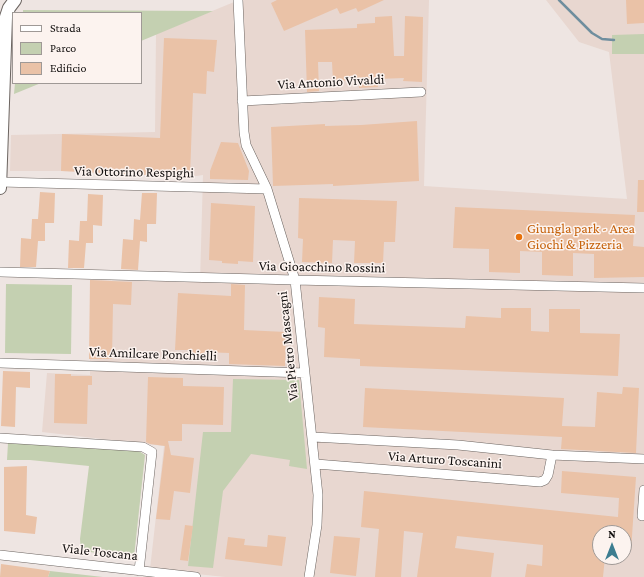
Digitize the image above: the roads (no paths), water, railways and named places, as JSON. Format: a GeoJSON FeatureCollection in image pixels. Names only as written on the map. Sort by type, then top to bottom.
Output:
{"type":"FeatureCollection","features":[{"type":"Feature","properties":{"kind":"street","name":"Via Pietro Mascagni"},"geometry":{"type":"LineString","coordinates":[[238,0],[242,101],[246,145],[267,189],[295,280],[316,464],[318,495],[317,525],[309,577]]}},
{"type":"Feature","properties":{"kind":"street"},"geometry":{"type":"LineString","coordinates":[[0,4],[7,5],[15,1]]}},
{"type":"Feature","properties":{"kind":"street"},"geometry":{"type":"LineString","coordinates":[[6,18],[15,1]]}},
{"type":"Feature","properties":{"kind":"street"},"geometry":{"type":"LineString","coordinates":[[0,4],[6,18],[0,188]]}},
{"type":"Feature","properties":{"kind":"street","name":"Via Antonio Vivaldi"},"geometry":{"type":"LineString","coordinates":[[242,101],[421,92]]}},
{"type":"Feature","properties":{"kind":"street","name":"Via Ottorino Respighi"},"geometry":{"type":"LineString","coordinates":[[0,182],[267,189]]}},
{"type":"Feature","properties":{"kind":"street","name":"Via Gioacchino Rossini"},"geometry":{"type":"LineString","coordinates":[[0,272],[644,288]]}},
{"type":"Feature","properties":{"kind":"street","name":"Via Amilcare Ponchielli"},"geometry":{"type":"LineString","coordinates":[[0,363],[305,373]]}},
{"type":"Feature","properties":{"kind":"street","name":"Via Arturo Toscanini"},"geometry":{"type":"LineString","coordinates":[[313,437],[458,445],[552,455],[644,459]]}},
{"type":"Feature","properties":{"kind":"street"},"geometry":{"type":"LineString","coordinates":[[0,438],[143,447],[152,452],[139,571]]}},
{"type":"Feature","properties":{"kind":"street","name":"Via Arturo Toscanini"},"geometry":{"type":"LineString","coordinates":[[316,464],[540,482],[545,480],[548,475],[552,455]]}},
{"type":"Feature","properties":{"kind":"street"},"geometry":{"type":"LineString","coordinates":[[642,516],[644,490]]}},
{"type":"Feature","properties":{"kind":"street","name":"Viale Toscana"},"geometry":{"type":"LineString","coordinates":[[0,555],[196,577]]}},
{"type":"Feature","properties":{"kind":"waterway"},"geometry":{"type":"LineString","coordinates":[[559,0],[592,33],[602,39],[614,40]]}},
{"type":"Feature","properties":{"kind":"place","name":"Giungla park - Area Giochi & Pizzeria"},"geometry":{"type":"Point","coordinates":[519,237]}}]}
